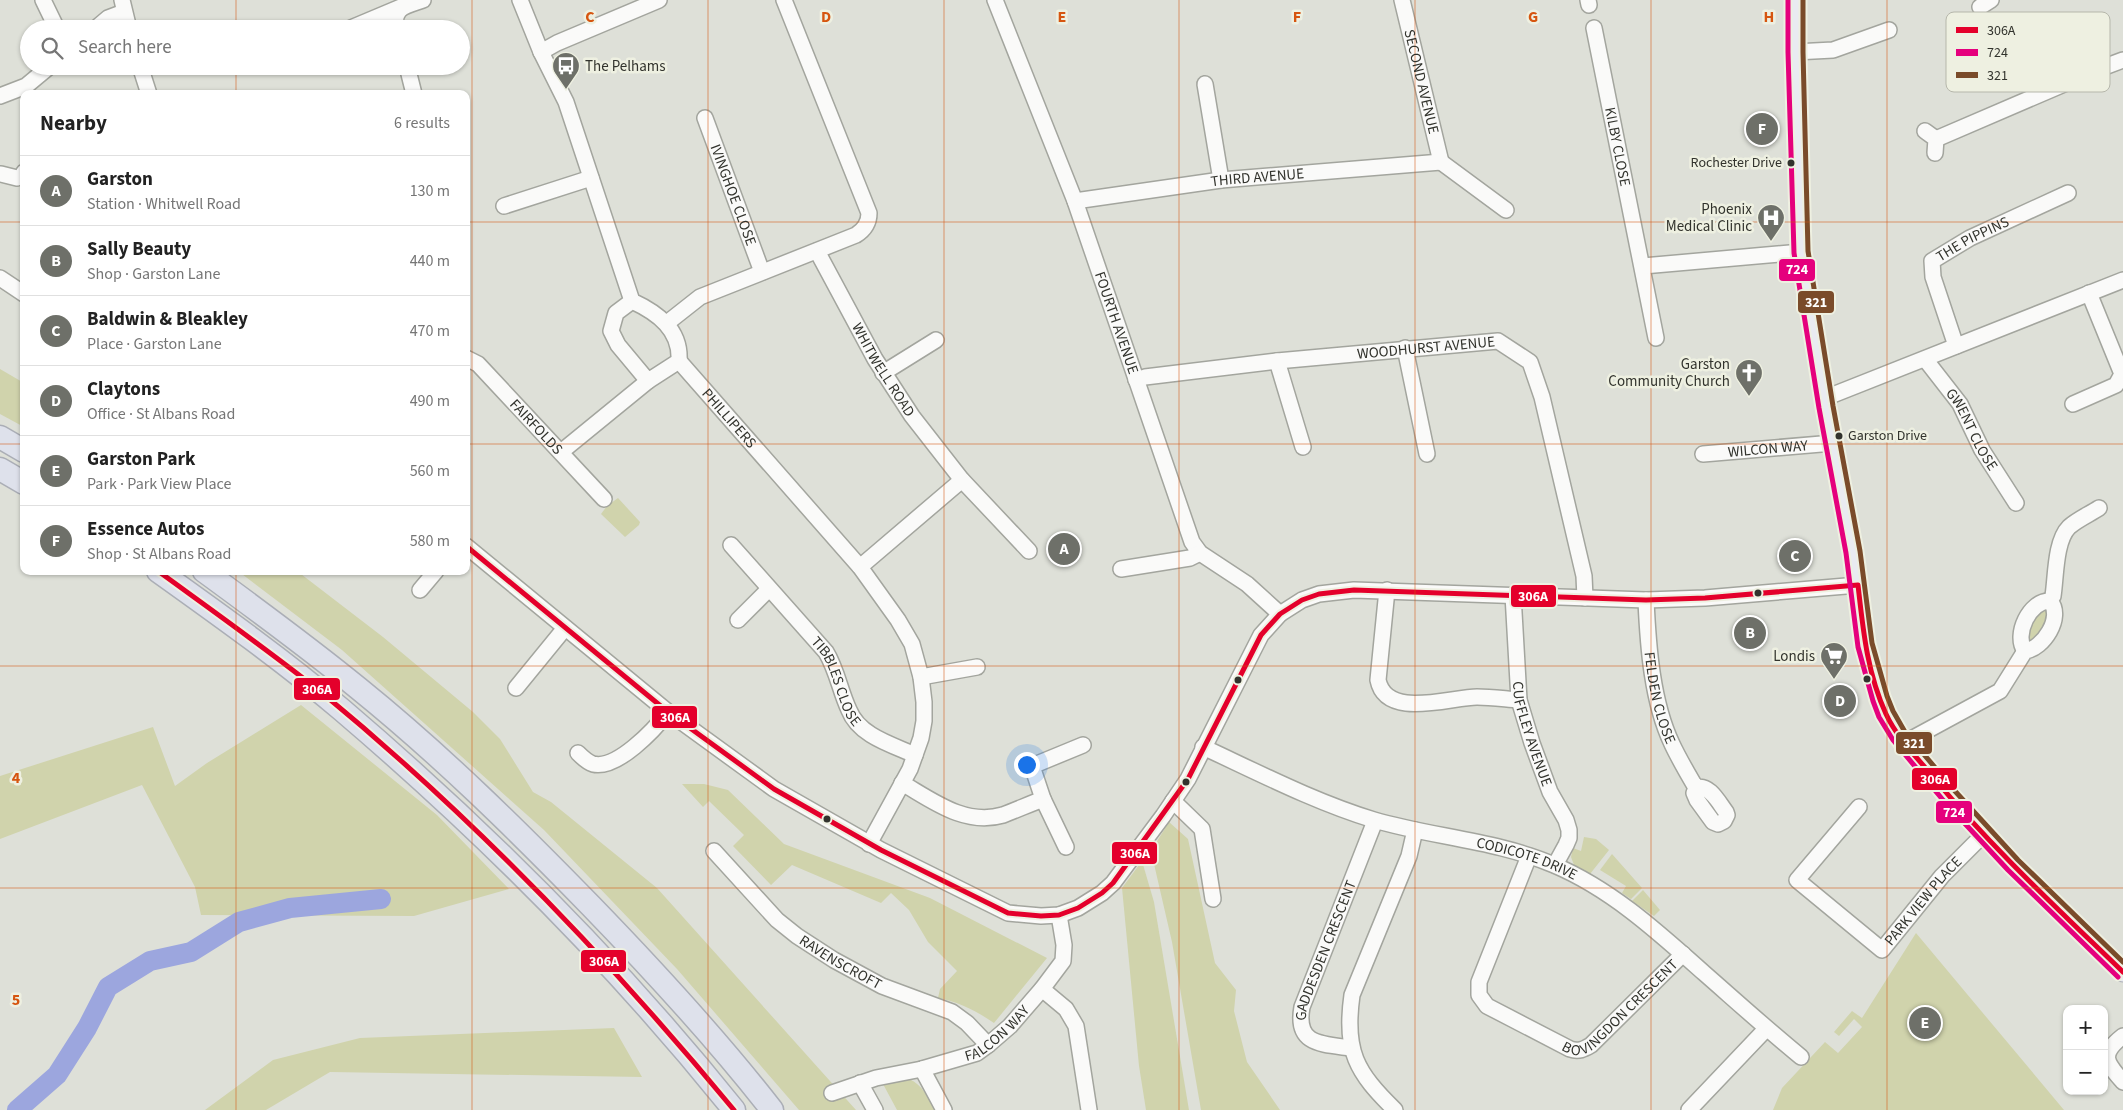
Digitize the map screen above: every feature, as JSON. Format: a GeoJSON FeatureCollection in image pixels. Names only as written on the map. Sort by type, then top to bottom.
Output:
{"type":"FeatureCollection","features":[{"type":"Feature","properties":{"kind":"highway"},"geometry":{"type":"LineString","coordinates":[[0,437],[20,450]]}},
{"type":"Feature","properties":{"kind":"highway"},"geometry":{"type":"LineString","coordinates":[[0,469],[20,481]]}},
{"type":"Feature","properties":{"kind":"highway"},"geometry":{"type":"LineString","coordinates":[[164,575],[244,633],[341,710],[447,803],[524,875],[609,964],[691,1056],[734,1110]]}},
{"type":"Feature","properties":{"kind":"highway"},"geometry":{"type":"LineString","coordinates":[[210,575],[359,688],[465,782],[543,857],[628,944],[716,1042],[772,1110]]}},
{"type":"Feature","properties":{"kind":"main road"},"geometry":{"type":"LineString","coordinates":[[1796,0],[1795,52],[1801,252],[1858,585],[1865,645],[1872,675],[1886,714],[1904,743],[2013,865],[2123,972]]}},
{"type":"Feature","properties":{"kind":"street"},"geometry":{"type":"LineString","coordinates":[[43,0],[53,20]]}},
{"type":"Feature","properties":{"kind":"street"},"geometry":{"type":"LineString","coordinates":[[369,20],[423,0]]}},
{"type":"Feature","properties":{"kind":"street"},"geometry":{"type":"LineString","coordinates":[[520,0],[541,52],[566,102],[632,302],[652,310],[667,324],[680,350],[679,361],[648,381],[561,452]]}},
{"type":"Feature","properties":{"kind":"street"},"geometry":{"type":"LineString","coordinates":[[541,52],[557,43],[657,0]]}},
{"type":"Feature","properties":{"kind":"street"},"geometry":{"type":"LineString","coordinates":[[667,324],[700,297],[861,232],[869,220],[869,213],[784,0]]}},
{"type":"Feature","properties":{"kind":"street","name":"FOURTH AVENUE"},"geometry":{"type":"LineString","coordinates":[[995,0],[1075,201],[1192,542],[1200,553],[1248,584],[1280,614]]}},
{"type":"Feature","properties":{"kind":"street","name":"SECOND AVENUE"},"geometry":{"type":"LineString","coordinates":[[1402,0],[1441,162]]}},
{"type":"Feature","properties":{"kind":"street"},"geometry":{"type":"LineString","coordinates":[[106,20],[123,6],[127,20]]}},
{"type":"Feature","properties":{"kind":"street"},"geometry":{"type":"LineString","coordinates":[[395,20],[395,16],[401,7]]}},
{"type":"Feature","properties":{"kind":"street","name":"KILBY CLOSE"},"geometry":{"type":"LineString","coordinates":[[1594,28],[1656,338]]}},
{"type":"Feature","properties":{"kind":"street"},"geometry":{"type":"LineString","coordinates":[[1795,52],[1833,50],[1889,30]]}},
{"type":"Feature","properties":{"kind":"street"},"geometry":{"type":"LineString","coordinates":[[2110,64],[2123,60]]}},
{"type":"Feature","properties":{"kind":"street"},"geometry":{"type":"LineString","coordinates":[[28,90],[42,75]]}},
{"type":"Feature","properties":{"kind":"street"},"geometry":{"type":"LineString","coordinates":[[143,75],[148,90]]}},
{"type":"Feature","properties":{"kind":"street"},"geometry":{"type":"LineString","coordinates":[[409,75],[413,90]]}},
{"type":"Feature","properties":{"kind":"street"},"geometry":{"type":"LineString","coordinates":[[1205,84],[1222,180]]}},
{"type":"Feature","properties":{"kind":"street"},"geometry":{"type":"LineString","coordinates":[[0,96],[20,92]]}},
{"type":"Feature","properties":{"kind":"street"},"geometry":{"type":"LineString","coordinates":[[1932,141],[2044,92]]}},
{"type":"Feature","properties":{"kind":"street","name":"IVINGHOE CLOSE"},"geometry":{"type":"LineString","coordinates":[[705,118],[762,272]]}},
{"type":"Feature","properties":{"kind":"street"},"geometry":{"type":"LineString","coordinates":[[1441,162],[1506,210]]}},
{"type":"Feature","properties":{"kind":"street","name":"THIRD AVENUE"},"geometry":{"type":"LineString","coordinates":[[1075,201],[1222,180],[1441,162]]}},
{"type":"Feature","properties":{"kind":"street"},"geometry":{"type":"LineString","coordinates":[[1,174],[17,178],[20,177]]}},
{"type":"Feature","properties":{"kind":"street"},"geometry":{"type":"LineString","coordinates":[[504,206],[591,178]]}},
{"type":"Feature","properties":{"kind":"street","name":"THE PIPPINS"},"geometry":{"type":"LineString","coordinates":[[1956,346],[1933,277],[1932,261],[1970,238],[2068,193]]}},
{"type":"Feature","properties":{"kind":"street","name":"WHITWELL ROAD"},"geometry":{"type":"LineString","coordinates":[[817,251],[883,373],[912,416],[962,480],[1029,550]]}},
{"type":"Feature","properties":{"kind":"street"},"geometry":{"type":"LineString","coordinates":[[1643,266],[1801,252]]}},
{"type":"Feature","properties":{"kind":"street"},"geometry":{"type":"LineString","coordinates":[[0,278],[20,291]]}},
{"type":"Feature","properties":{"kind":"street"},"geometry":{"type":"LineString","coordinates":[[1825,398],[2123,280]]}},
{"type":"Feature","properties":{"kind":"street"},"geometry":{"type":"LineString","coordinates":[[2073,404],[2116,385],[2122,374],[2089,293]]}},
{"type":"Feature","properties":{"kind":"street"},"geometry":{"type":"LineString","coordinates":[[632,302],[616,313],[611,331],[618,344],[648,381]]}},
{"type":"Feature","properties":{"kind":"street"},"geometry":{"type":"LineString","coordinates":[[883,373],[936,340]]}},
{"type":"Feature","properties":{"kind":"street","name":"WOODHURST AVENUE"},"geometry":{"type":"LineString","coordinates":[[1136,380],[1145,377],[1277,361],[1498,341],[1530,362],[1542,397],[1584,576],[1585,598]]}},
{"type":"Feature","properties":{"kind":"street"},"geometry":{"type":"LineString","coordinates":[[1405,348],[1427,454]]}},
{"type":"Feature","properties":{"kind":"street","name":"GWENT CLOSE"},"geometry":{"type":"LineString","coordinates":[[1925,359],[1960,404],[1982,450],[2016,503]]}},
{"type":"Feature","properties":{"kind":"street","name":"FAIRFOLDS"},"geometry":{"type":"LineString","coordinates":[[470,360],[478,364],[604,499]]}},
{"type":"Feature","properties":{"kind":"street","name":"PHILLIPERS"},"geometry":{"type":"LineString","coordinates":[[679,361],[860,567],[898,620],[912,644],[921,677],[924,721],[916,755],[869,844]]}},
{"type":"Feature","properties":{"kind":"street"},"geometry":{"type":"LineString","coordinates":[[1277,361],[1304,447]]}},
{"type":"Feature","properties":{"kind":"street","name":"WILCON WAY"},"geometry":{"type":"LineString","coordinates":[[1703,454],[1833,443]]}},
{"type":"Feature","properties":{"kind":"street"},"geometry":{"type":"LineString","coordinates":[[860,567],[962,480]]}},
{"type":"Feature","properties":{"kind":"street"},"geometry":{"type":"LineString","coordinates":[[2050,601],[2053,596],[2059,547],[2064,534],[2070,526],[2100,509]]}},
{"type":"Feature","properties":{"kind":"street","name":"TIBBLES CLOSE"},"geometry":{"type":"LineString","coordinates":[[731,545],[829,657],[849,712],[855,721],[870,734],[916,755]]}},
{"type":"Feature","properties":{"kind":"street"},"geometry":{"type":"LineString","coordinates":[[470,549],[668,712],[774,789],[869,844],[1008,913],[1026,915],[1059,915],[1091,901],[1113,883],[1188,779],[1261,635],[1280,614],[1302,600],[1334,591],[1387,590],[1646,600],[1705,598],[1858,585]]}},
{"type":"Feature","properties":{"kind":"street"},"geometry":{"type":"LineString","coordinates":[[1121,569],[1190,558],[1200,553]]}},
{"type":"Feature","properties":{"kind":"street"},"geometry":{"type":"LineString","coordinates":[[420,590],[433,575]]}},
{"type":"Feature","properties":{"kind":"street"},"geometry":{"type":"LineString","coordinates":[[738,620],[770,589]]}},
{"type":"Feature","properties":{"kind":"street"},"geometry":{"type":"LineString","coordinates":[[1387,590],[1378,680],[1380,688],[1386,697],[1398,701],[1431,704],[1478,697],[1519,700]]}},
{"type":"Feature","properties":{"kind":"street","name":"CUFFLEY AVENUE"},"geometry":{"type":"LineString","coordinates":[[1513,595],[1519,700],[1550,792],[1566,820],[1569,830],[1566,845],[1555,865]]}},
{"type":"Feature","properties":{"kind":"street","name":"FELDEN CLOSE"},"geometry":{"type":"LineString","coordinates":[[1646,600],[1647,635],[1660,708],[1672,744],[1696,788]]}},
{"type":"Feature","properties":{"kind":"street"},"geometry":{"type":"LineString","coordinates":[[2043,601],[2050,601],[2054,605],[2056,613],[2054,621],[2042,642],[2032,650],[2025,651],[2020,645],[2020,634],[2025,622],[2037,604],[2043,601]]}},
{"type":"Feature","properties":{"kind":"street"},"geometry":{"type":"LineString","coordinates":[[516,688],[565,628]]}},
{"type":"Feature","properties":{"kind":"street"},"geometry":{"type":"LineString","coordinates":[[1904,743],[2000,692],[2025,651]]}},
{"type":"Feature","properties":{"kind":"street"},"geometry":{"type":"LineString","coordinates":[[921,677],[977,667]]}},
{"type":"Feature","properties":{"kind":"street"},"geometry":{"type":"LineString","coordinates":[[578,752],[588,762],[595,764],[603,764],[621,756],[646,738],[668,712]]}},
{"type":"Feature","properties":{"kind":"street"},"geometry":{"type":"LineString","coordinates":[[1066,847],[1043,799],[1032,766],[1083,745]]}},
{"type":"Feature","properties":{"kind":"street","name":"CODICOTE DRIVE"},"geometry":{"type":"LineString","coordinates":[[1204,747],[1339,808],[1375,820],[1529,856],[1555,865],[1606,893],[1658,932],[1801,1058]]}},
{"type":"Feature","properties":{"kind":"street"},"geometry":{"type":"LineString","coordinates":[[902,783],[956,813],[971,817],[986,818],[1002,815],[1043,799]]}},
{"type":"Feature","properties":{"kind":"street"},"geometry":{"type":"LineString","coordinates":[[1173,801],[1202,829],[1213,899]]}},
{"type":"Feature","properties":{"kind":"street","name":"PARK VIEW PLACE"},"geometry":{"type":"LineString","coordinates":[[1859,807],[1797,880],[1882,950],[1942,876],[1984,834]]}},
{"type":"Feature","properties":{"kind":"street","name":"GADDESDEN CRESCENT"},"geometry":{"type":"LineString","coordinates":[[1351,1048],[1314,1042],[1301,1028],[1300,1018],[1302,1006],[1375,820]]}},
{"type":"Feature","properties":{"kind":"street"},"geometry":{"type":"LineString","coordinates":[[1396,1110],[1366,1079],[1356,1063],[1351,1048],[1349,1015],[1352,995],[1409,856],[1415,830]]}},
{"type":"Feature","properties":{"kind":"street","name":"RAVENSCROFT"},"geometry":{"type":"LineString","coordinates":[[714,851],[777,920],[797,936],[834,960],[882,986],[952,1012],[967,1023],[988,1045]]}},
{"type":"Feature","properties":{"kind":"street","name":"BOVINGDON CRESCENT"},"geometry":{"type":"LineString","coordinates":[[1529,856],[1479,982],[1479,995],[1487,1006],[1570,1049],[1576,1051],[1583,1050],[1591,1045],[1683,954]]}},
{"type":"Feature","properties":{"kind":"street","name":"FALCON WAY"},"geometry":{"type":"LineString","coordinates":[[832,1092],[860,1083],[922,1070],[977,1052],[988,1045],[1010,1026],[1042,990],[1063,961],[1064,946],[1059,915]]}},
{"type":"Feature","properties":{"kind":"street"},"geometry":{"type":"LineString","coordinates":[[1042,990],[1066,1009],[1076,1026],[1088,1110]]}},
{"type":"Feature","properties":{"kind":"street"},"geometry":{"type":"LineString","coordinates":[[1689,1110],[1766,1029]]}},
{"type":"Feature","properties":{"kind":"street"},"geometry":{"type":"LineString","coordinates":[[2123,1036],[2108,1050],[2106,1056],[2108,1064],[2123,1082]]}},
{"type":"Feature","properties":{"kind":"street"},"geometry":{"type":"LineString","coordinates":[[922,1070],[944,1110]]}},
{"type":"Feature","properties":{"kind":"street"},"geometry":{"type":"LineString","coordinates":[[860,1083],[875,1110]]}},
{"type":"Feature","properties":{"kind":"green space"},"geometry":{"type":"Polygon","coordinates":[[[0,369],[20,381],[20,425],[0,414],[0,369]]]}},
{"type":"Feature","properties":{"kind":"green space"},"geometry":{"type":"Polygon","coordinates":[[[618,498],[640,522],[625,537],[601,514],[607,506],[618,498]]]}},
{"type":"Feature","properties":{"kind":"green space"},"geometry":{"type":"Polygon","coordinates":[[[243,575],[302,575],[383,637],[473,712],[500,739],[533,792],[551,802],[657,888],[856,1110],[799,1110],[677,969],[544,830],[342,650],[243,575]]]}},
{"type":"Feature","properties":{"kind":"green space"},"geometry":{"type":"Polygon","coordinates":[[[2047,605],[2049,624],[2029,646],[2026,631],[2040,607],[2047,605]]]}},
{"type":"Feature","properties":{"kind":"green space"},"geometry":{"type":"Polygon","coordinates":[[[301,705],[437,815],[509,889],[414,916],[201,915],[195,887],[142,785],[0,839],[0,776],[153,727],[175,786],[207,763],[301,705]]]}},
{"type":"Feature","properties":{"kind":"green space"},"geometry":{"type":"Polygon","coordinates":[[[682,784],[704,784],[728,790],[784,844],[930,898],[1047,958],[994,1023],[967,1008],[938,998],[940,989],[957,971],[928,942],[909,910],[891,893],[881,903],[792,865],[771,885],[733,846],[744,835],[709,801],[703,807],[682,784]]]}},
{"type":"Feature","properties":{"kind":"green space"},"geometry":{"type":"Polygon","coordinates":[[[1169,822],[1188,839],[1215,963],[1236,990],[1234,1011],[1247,1062],[1280,1110],[1201,1110],[1172,942],[1151,851],[1169,822]]]}},
{"type":"Feature","properties":{"kind":"green space"},"geometry":{"type":"Polygon","coordinates":[[[1584,837],[1596,839],[1609,850],[1590,874],[1574,865],[1571,857],[1573,848],[1581,851],[1584,837]]]}},
{"type":"Feature","properties":{"kind":"green space"},"geometry":{"type":"Polygon","coordinates":[[[1612,854],[1642,888],[1631,899],[1622,893],[1626,886],[1600,870],[1612,854]]]}},
{"type":"Feature","properties":{"kind":"green space"},"geometry":{"type":"Polygon","coordinates":[[[1142,861],[1154,902],[1189,1110],[1146,1110],[1139,1066],[1122,888],[1142,861]]]}},
{"type":"Feature","properties":{"kind":"green space"},"geometry":{"type":"Polygon","coordinates":[[[1643,890],[1660,910],[1654,916],[1632,901],[1643,890]]]}},
{"type":"Feature","properties":{"kind":"green space"},"geometry":{"type":"Polygon","coordinates":[[[1916,933],[2064,1110],[1773,1110],[1782,1088],[1825,1042],[1838,1053],[1862,1027],[1854,1019],[1839,1036],[1834,1032],[1852,1011],[1862,1018],[1916,933]]]}},
{"type":"Feature","properties":{"kind":"green space"},"geometry":{"type":"Polygon","coordinates":[[[614,1028],[642,1077],[330,1072],[266,1110],[205,1110],[273,1060],[360,1038],[614,1028]]]}},
{"type":"Feature","properties":{"kind":"green space"},"geometry":{"type":"Polygon","coordinates":[[[909,1079],[922,1088],[935,1110],[897,1110],[883,1084],[909,1079]]]}},
{"type":"Feature","properties":{"kind":"waterway"},"geometry":{"type":"LineString","coordinates":[[17,1110],[57,1075],[87,1028],[108,987],[150,961],[191,952],[239,922],[290,908],[381,899]]}},
{"type":"Feature","properties":{"kind":"transit line","name":"724"},"geometry":{"type":"LineString","coordinates":[[1788,0],[1794,253],[1819,408],[1846,553],[1858,647],[1873,701],[1879,717],[1893,740],[1943,800],[2008,870],[2118,977]]}},
{"type":"Feature","properties":{"kind":"transit line","name":"321"},"geometry":{"type":"LineString","coordinates":[[1803,0],[1808,251],[1833,406],[1860,551],[1872,643],[1887,696],[1905,732],[1954,790],[2018,860],[2123,962]]}},
{"type":"Feature","properties":{"kind":"transit line","name":"306A"},"geometry":{"type":"LineString","coordinates":[[470,549],[668,712],[774,789],[881,850],[1008,913],[1041,916],[1059,915],[1078,908],[1102,893],[1113,883],[1188,779],[1261,635],[1280,614],[1302,600],[1319,594],[1354,590],[1646,600],[1705,598],[1858,585],[1864,634],[1874,683],[1886,714],[1901,739],[1978,828],[2025,877],[2123,972]]}},
{"type":"Feature","properties":{"kind":"transit line","name":"306A"},"geometry":{"type":"LineString","coordinates":[[163,575],[321,692],[486,839],[588,944],[687,1054],[734,1110]]}},
{"type":"Feature","properties":{"kind":"place","name":"The Pelhams"},"geometry":{"type":"Point","coordinates":[566,90]}},
{"type":"Feature","properties":{"kind":"place","name":"Essence Autos"},"geometry":{"type":"Point","coordinates":[1762,129]}},
{"type":"Feature","properties":{"kind":"place","name":"Rochester Drive"},"geometry":{"type":"Point","coordinates":[1791,163]}},
{"type":"Feature","properties":{"kind":"place","name":"Phoenix Medical Clinic"},"geometry":{"type":"Point","coordinates":[1771,242]}},
{"type":"Feature","properties":{"kind":"place","name":"Garston Community Church"},"geometry":{"type":"Point","coordinates":[1749,397]}},
{"type":"Feature","properties":{"kind":"place","name":"Garston Drive"},"geometry":{"type":"Point","coordinates":[1839,436]}},
{"type":"Feature","properties":{"kind":"place","name":"Garston"},"geometry":{"type":"Point","coordinates":[1064,549]}},
{"type":"Feature","properties":{"kind":"place","name":"Baldwin & Bleakley"},"geometry":{"type":"Point","coordinates":[1795,556]}},
{"type":"Feature","properties":{"kind":"place","name":"Sally Beauty"},"geometry":{"type":"Point","coordinates":[1750,633]}},
{"type":"Feature","properties":{"kind":"place","name":"Londis"},"geometry":{"type":"Point","coordinates":[1834,680]}},
{"type":"Feature","properties":{"kind":"place","name":"Claytons"},"geometry":{"type":"Point","coordinates":[1840,701]}},
{"type":"Feature","properties":{"kind":"place","name":"Garston Park"},"geometry":{"type":"Point","coordinates":[1925,1023]}}]}
